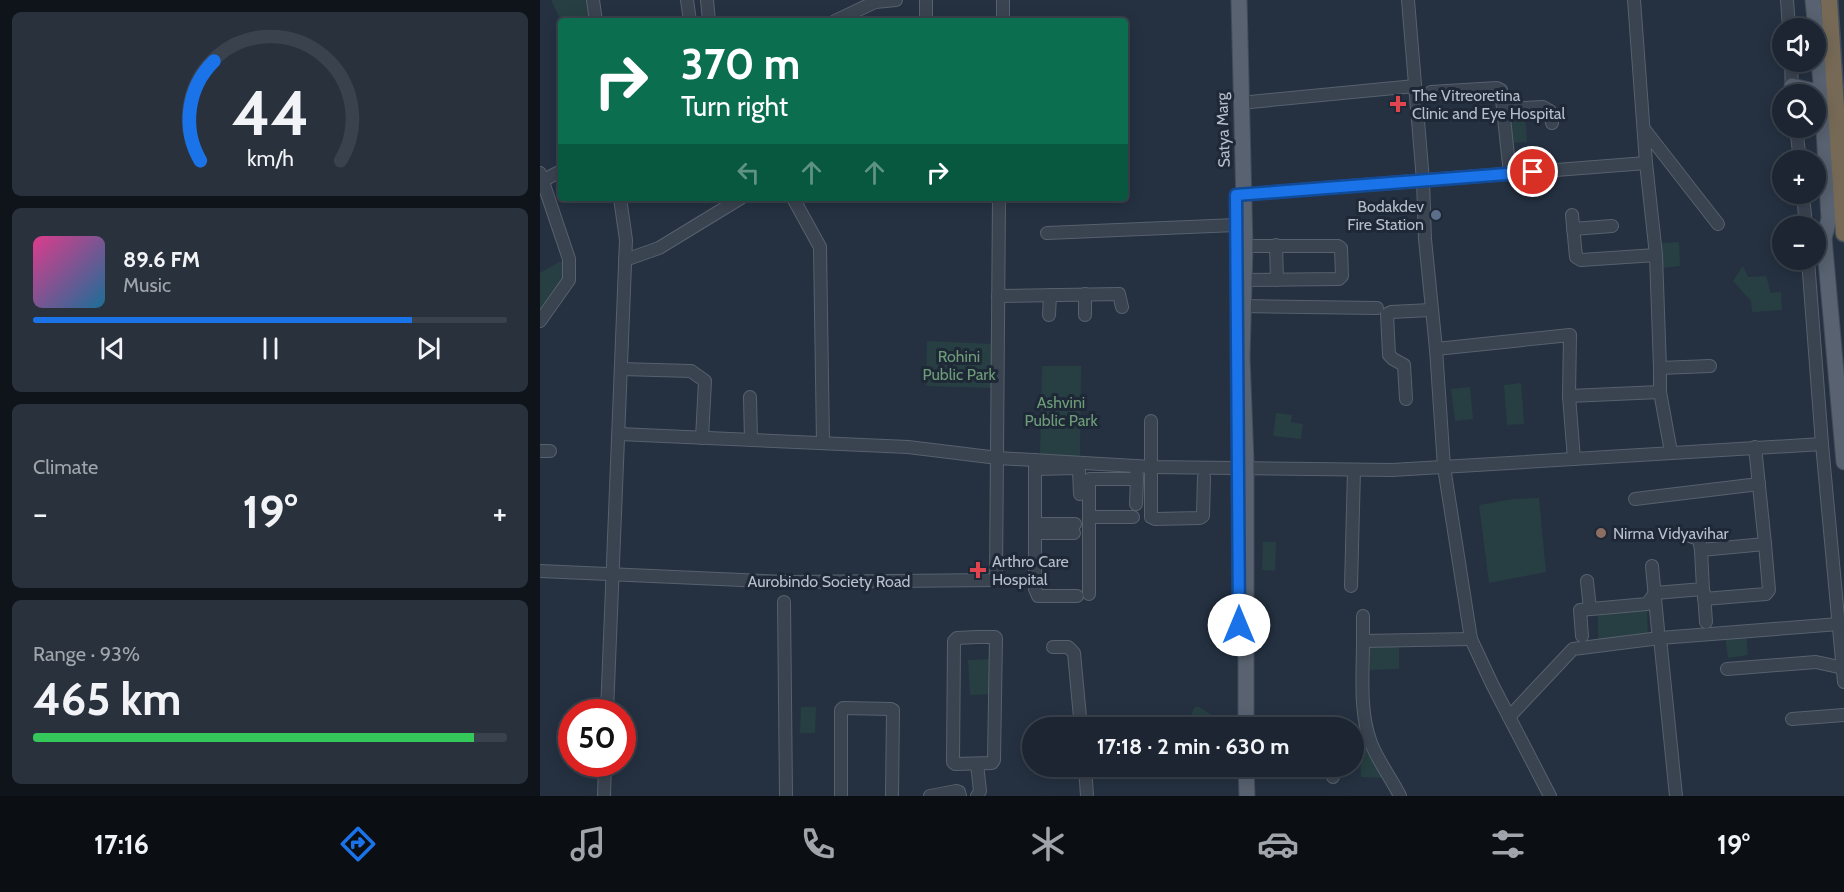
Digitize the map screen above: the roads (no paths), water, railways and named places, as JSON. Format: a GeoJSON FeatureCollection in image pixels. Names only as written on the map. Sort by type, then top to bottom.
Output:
{"type":"FeatureCollection","features":[{"type":"Feature","properties":{"kind":"highway"},"geometry":{"type":"LineString","coordinates":[[1829,0],[1844,233]]}},
{"type":"Feature","properties":{"kind":"main road","name":"Satya Marg"},"geometry":{"type":"LineString","coordinates":[[1232,0],[1236,24],[1240,103],[1239,195],[1236,225],[1246,717]]}},
{"type":"Feature","properties":{"kind":"main road","name":"Satya Marg"},"geometry":{"type":"LineString","coordinates":[[1239,0],[1236,24],[1239,195],[1245,246],[1242,306],[1239,717]]}},
{"type":"Feature","properties":{"kind":"main road"},"geometry":{"type":"LineString","coordinates":[[1813,0],[1821,84]]}},
{"type":"Feature","properties":{"kind":"main road"},"geometry":{"type":"LineString","coordinates":[[1824,138],[1829,219],[1834,238],[1837,296],[1840,316],[1844,320]]}},
{"type":"Feature","properties":{"kind":"main road"},"geometry":{"type":"LineString","coordinates":[[1829,219],[1824,238],[1844,462]]}},
{"type":"Feature","properties":{"kind":"main road"},"geometry":{"type":"LineString","coordinates":[[1239,777],[1240,796]]}},
{"type":"Feature","properties":{"kind":"main road"},"geometry":{"type":"LineString","coordinates":[[1246,777],[1247,796]]}},
{"type":"Feature","properties":{"kind":"street"},"geometry":{"type":"LineString","coordinates":[[593,0],[596,18]]}},
{"type":"Feature","properties":{"kind":"street"},"geometry":{"type":"LineString","coordinates":[[687,0],[690,18]]}},
{"type":"Feature","properties":{"kind":"street"},"geometry":{"type":"LineString","coordinates":[[707,0],[709,18]]}},
{"type":"Feature","properties":{"kind":"street"},"geometry":{"type":"LineString","coordinates":[[841,18],[875,1],[896,0]]}},
{"type":"Feature","properties":{"kind":"street"},"geometry":{"type":"LineString","coordinates":[[926,0],[926,18]]}},
{"type":"Feature","properties":{"kind":"street"},"geometry":{"type":"LineString","coordinates":[[1003,0],[1003,18]]}},
{"type":"Feature","properties":{"kind":"street"},"geometry":{"type":"LineString","coordinates":[[1408,0],[1444,467],[1471,639],[1550,796]]}},
{"type":"Feature","properties":{"kind":"street"},"geometry":{"type":"LineString","coordinates":[[1634,0],[1646,163],[1656,255],[1660,392],[1671,452]]}},
{"type":"Feature","properties":{"kind":"street"},"geometry":{"type":"LineString","coordinates":[[1787,0],[1788,18]]}},
{"type":"Feature","properties":{"kind":"street"},"geometry":{"type":"LineString","coordinates":[[1240,103],[1415,86]]}},
{"type":"Feature","properties":{"kind":"street"},"geometry":{"type":"LineString","coordinates":[[1431,92],[1497,88],[1502,94],[1510,174]]}},
{"type":"Feature","properties":{"kind":"street"},"geometry":{"type":"LineString","coordinates":[[1504,109],[1543,107],[1550,111],[1552,123]]}},
{"type":"Feature","properties":{"kind":"street"},"geometry":{"type":"LineString","coordinates":[[1644,129],[1718,224]]}},
{"type":"Feature","properties":{"kind":"street"},"geometry":{"type":"LineString","coordinates":[[1239,195],[1646,163]]}},
{"type":"Feature","properties":{"kind":"street"},"geometry":{"type":"LineString","coordinates":[[540,321],[569,280],[570,259],[541,178],[558,172]]}},
{"type":"Feature","properties":{"kind":"street"},"geometry":{"type":"LineString","coordinates":[[607,699],[626,240],[620,201]]}},
{"type":"Feature","properties":{"kind":"street"},"geometry":{"type":"LineString","coordinates":[[625,260],[659,248],[736,201]]}},
{"type":"Feature","properties":{"kind":"street"},"geometry":{"type":"LineString","coordinates":[[795,201],[820,247],[824,444]]}},
{"type":"Feature","properties":{"kind":"street"},"geometry":{"type":"LineString","coordinates":[[998,458],[999,201]]}},
{"type":"Feature","properties":{"kind":"street"},"geometry":{"type":"LineString","coordinates":[[1572,215],[1576,257],[1581,260],[1656,255]]}},
{"type":"Feature","properties":{"kind":"street"},"geometry":{"type":"LineString","coordinates":[[1047,233],[1236,225]]}},
{"type":"Feature","properties":{"kind":"street"},"geometry":{"type":"LineString","coordinates":[[1573,230],[1612,226]]}},
{"type":"Feature","properties":{"kind":"street"},"geometry":{"type":"LineString","coordinates":[[1276,245],[1277,280]]}},
{"type":"Feature","properties":{"kind":"street"},"geometry":{"type":"LineString","coordinates":[[1243,280],[1339,279],[1342,276],[1341,248],[1338,246],[1245,246]]}},
{"type":"Feature","properties":{"kind":"street"},"geometry":{"type":"LineString","coordinates":[[1809,270],[1844,682]]}},
{"type":"Feature","properties":{"kind":"street"},"geometry":{"type":"LineString","coordinates":[[1085,294],[1086,315]]}},
{"type":"Feature","properties":{"kind":"street"},"geometry":{"type":"LineString","coordinates":[[998,296],[1119,294],[1122,307]]}},
{"type":"Feature","properties":{"kind":"street"},"geometry":{"type":"LineString","coordinates":[[1049,315],[1050,295]]}},
{"type":"Feature","properties":{"kind":"street"},"geometry":{"type":"LineString","coordinates":[[1242,306],[1377,308]]}},
{"type":"Feature","properties":{"kind":"street"},"geometry":{"type":"LineString","coordinates":[[1406,399],[1404,365],[1389,355],[1387,314],[1431,309]]}},
{"type":"Feature","properties":{"kind":"street"},"geometry":{"type":"LineString","coordinates":[[1436,349],[1570,335],[1569,396],[1574,459]]}},
{"type":"Feature","properties":{"kind":"street"},"geometry":{"type":"LineString","coordinates":[[1660,368],[1710,366]]}},
{"type":"Feature","properties":{"kind":"street"},"geometry":{"type":"LineString","coordinates":[[621,369],[692,371],[705,381],[702,438]]}},
{"type":"Feature","properties":{"kind":"street"},"geometry":{"type":"LineString","coordinates":[[1569,396],[1660,392]]}},
{"type":"Feature","properties":{"kind":"street"},"geometry":{"type":"LineString","coordinates":[[750,397],[751,440]]}},
{"type":"Feature","properties":{"kind":"street"},"geometry":{"type":"LineString","coordinates":[[1151,421],[1152,517],[1155,519],[1200,518],[1203,516],[1204,477]]}},
{"type":"Feature","properties":{"kind":"street"},"geometry":{"type":"LineString","coordinates":[[619,434],[908,447],[1035,464],[1094,463],[1136,466],[1171,474]]}},
{"type":"Feature","properties":{"kind":"street"},"geometry":{"type":"LineString","coordinates":[[1152,471],[1444,467],[1822,444]]}},
{"type":"Feature","properties":{"kind":"street"},"geometry":{"type":"LineString","coordinates":[[1655,593],[1766,594],[1769,590],[1755,447]]}},
{"type":"Feature","properties":{"kind":"street","name":"Aurobindo Society Road"},"geometry":{"type":"LineString","coordinates":[[540,571],[786,582],[996,580],[998,458]]}},
{"type":"Feature","properties":{"kind":"street"},"geometry":{"type":"LineString","coordinates":[[1094,463],[1094,479]]}},
{"type":"Feature","properties":{"kind":"street"},"geometry":{"type":"LineString","coordinates":[[1035,464],[1035,589],[1038,596],[1083,595],[1089,517],[1089,481],[1137,479]]}},
{"type":"Feature","properties":{"kind":"street"},"geometry":{"type":"LineString","coordinates":[[1067,465],[1079,471],[1080,494]]}},
{"type":"Feature","properties":{"kind":"street"},"geometry":{"type":"LineString","coordinates":[[1136,466],[1136,504]]}},
{"type":"Feature","properties":{"kind":"street"},"geometry":{"type":"LineString","coordinates":[[1351,586],[1354,470]]}},
{"type":"Feature","properties":{"kind":"street"},"geometry":{"type":"LineString","coordinates":[[1635,499],[1759,484]]}},
{"type":"Feature","properties":{"kind":"street"},"geometry":{"type":"LineString","coordinates":[[1089,517],[1132,517]]}},
{"type":"Feature","properties":{"kind":"street"},"geometry":{"type":"LineString","coordinates":[[1035,529],[1075,529]]}},
{"type":"Feature","properties":{"kind":"street"},"geometry":{"type":"LineString","coordinates":[[1690,536],[1699,539],[1706,622]]}},
{"type":"Feature","properties":{"kind":"street"},"geometry":{"type":"LineString","coordinates":[[1701,550],[1765,544]]}},
{"type":"Feature","properties":{"kind":"street"},"geometry":{"type":"LineString","coordinates":[[1652,566],[1677,796]]}},
{"type":"Feature","properties":{"kind":"street"},"geometry":{"type":"LineString","coordinates":[[1587,581],[1590,609]]}},
{"type":"Feature","properties":{"kind":"street"},"geometry":{"type":"LineString","coordinates":[[1582,636],[1580,610],[1647,604],[1655,593]]}},
{"type":"Feature","properties":{"kind":"street"},"geometry":{"type":"LineString","coordinates":[[784,602],[786,796]]}},
{"type":"Feature","properties":{"kind":"street"},"geometry":{"type":"LineString","coordinates":[[1363,616],[1363,696],[1366,728],[1400,796]]}},
{"type":"Feature","properties":{"kind":"street"},"geometry":{"type":"LineString","coordinates":[[1509,717],[1573,649],[1659,634],[1839,624]]}},
{"type":"Feature","properties":{"kind":"street"},"geometry":{"type":"LineString","coordinates":[[995,637],[994,761],[977,764],[952,762],[954,641],[957,638],[995,637]]}},
{"type":"Feature","properties":{"kind":"street"},"geometry":{"type":"LineString","coordinates":[[1363,641],[1471,639]]}},
{"type":"Feature","properties":{"kind":"street"},"geometry":{"type":"LineString","coordinates":[[1053,647],[1068,646],[1074,652],[1080,717]]}},
{"type":"Feature","properties":{"kind":"street"},"geometry":{"type":"LineString","coordinates":[[1728,669],[1816,662],[1843,668]]}},
{"type":"Feature","properties":{"kind":"street"},"geometry":{"type":"LineString","coordinates":[[841,796],[841,710],[843,708],[892,710],[892,796]]}},
{"type":"Feature","properties":{"kind":"street"},"geometry":{"type":"LineString","coordinates":[[1792,719],[1844,716]]}},
{"type":"Feature","properties":{"kind":"street"},"geometry":{"type":"LineString","coordinates":[[1364,738],[1370,738]]}},
{"type":"Feature","properties":{"kind":"street"},"geometry":{"type":"LineString","coordinates":[[977,764],[980,790],[978,796]]}},
{"type":"Feature","properties":{"kind":"street"},"geometry":{"type":"LineString","coordinates":[[604,796],[605,777]]}},
{"type":"Feature","properties":{"kind":"street"},"geometry":{"type":"LineString","coordinates":[[1085,777],[1087,796]]}},
{"type":"Feature","properties":{"kind":"street"},"geometry":{"type":"LineString","coordinates":[[930,796],[956,791],[960,796]]}},
{"type":"Feature","properties":{"kind":"place","name":"The Vitreoretina Clinic and Eye Hospital"},"geometry":{"type":"Point","coordinates":[1398,104]}},
{"type":"Feature","properties":{"kind":"place","name":"Bodakdev Fire Station"},"geometry":{"type":"Point","coordinates":[1436,215]}},
{"type":"Feature","properties":{"kind":"place","name":"Nirma Vidyavihar"},"geometry":{"type":"Point","coordinates":[1601,533]}},
{"type":"Feature","properties":{"kind":"place","name":"Arthro Care Hospital"},"geometry":{"type":"Point","coordinates":[978,570]}},
{"type":"Feature","properties":{"kind":"park label","name":"Rohini Public Park"},"geometry":{"type":"Point","coordinates":[959,365]}},
{"type":"Feature","properties":{"kind":"park label","name":"Ashvini Public Park"},"geometry":{"type":"Point","coordinates":[1061,411]}}]}
